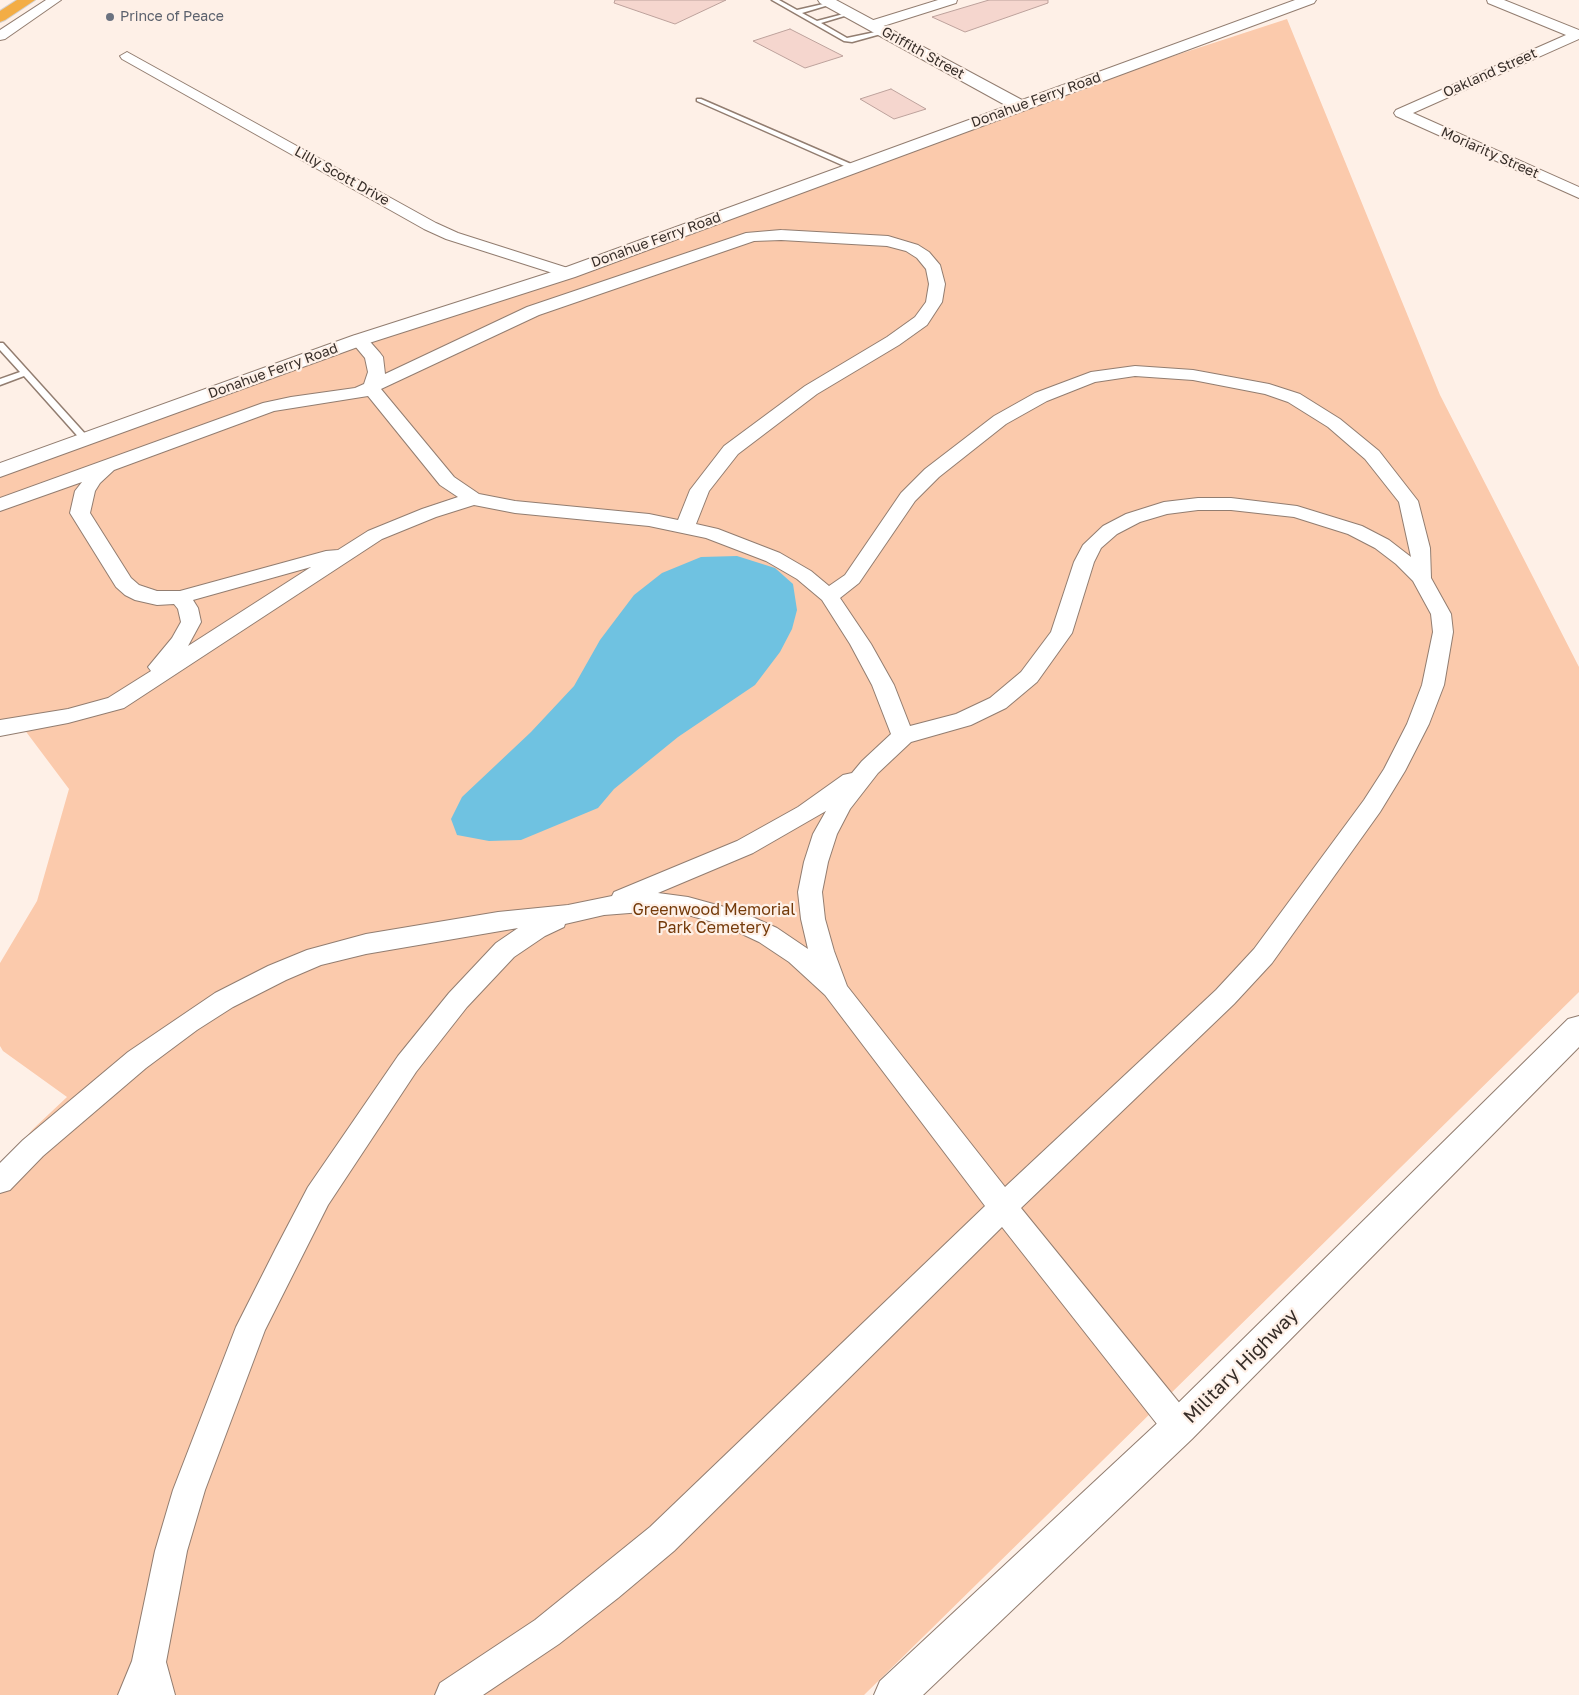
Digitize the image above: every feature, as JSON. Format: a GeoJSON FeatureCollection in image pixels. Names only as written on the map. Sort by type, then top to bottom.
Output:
{"type":"FeatureCollection","features":[{"type":"Feature","properties":{"kind":"highway"},"geometry":{"type":"LineString","coordinates":[[0,6],[8,0]]}},
{"type":"Feature","properties":{"kind":"highway"},"geometry":{"type":"LineString","coordinates":[[0,17],[28,0]]}},
{"type":"Feature","properties":{"kind":"main road","name":"Donahue Ferry Road"},"geometry":{"type":"LineString","coordinates":[[0,470],[359,340],[568,273],[1309,0]]}},
{"type":"Feature","properties":{"kind":"main road","name":"Griffith Street"},"geometry":{"type":"LineString","coordinates":[[827,1],[1020,106]]}},
{"type":"Feature","properties":{"kind":"main road","name":"Military Highway"},"geometry":{"type":"LineString","coordinates":[[894,1695],[1179,1427],[1579,1028]]}},
{"type":"Feature","properties":{"kind":"street"},"geometry":{"type":"LineString","coordinates":[[0,36],[55,0]]}},
{"type":"Feature","properties":{"kind":"street"},"geometry":{"type":"LineString","coordinates":[[879,29],[951,0]]}},
{"type":"Feature","properties":{"kind":"street"},"geometry":{"type":"LineString","coordinates":[[1493,0],[1578,34]]}},
{"type":"Feature","properties":{"kind":"street","name":"Oakland Street"},"geometry":{"type":"LineString","coordinates":[[1401,113],[1578,34]]}},
{"type":"Feature","properties":{"kind":"street","name":"Lilly Scott Drive"},"geometry":{"type":"LineString","coordinates":[[127,56],[430,226],[452,236],[568,273]]}},
{"type":"Feature","properties":{"kind":"street","name":"Moriarity Street"},"geometry":{"type":"LineString","coordinates":[[1401,113],[1579,193]]}},
{"type":"Feature","properties":{"kind":"street"},"geometry":{"type":"LineString","coordinates":[[0,506],[270,407],[291,402],[342,397],[371,388],[533,311],[752,236],[781,235],[888,241],[912,248],[923,255],[934,268],[937,284],[934,302],[921,321],[892,341],[811,390],[730,450],[700,490],[685,526]]}},
{"type":"Feature","properties":{"kind":"street"},"geometry":{"type":"LineString","coordinates":[[359,340],[374,357],[377,372],[371,388]]}},
{"type":"Feature","properties":{"kind":"street"},"geometry":{"type":"LineString","coordinates":[[830,596],[852,578],[908,497],[926,479],[1000,420],[1041,397],[1091,378],[1135,371],[1193,375],[1269,389],[1294,398],[1334,422],[1372,455],[1408,501],[1420,548],[1421,578]]}},
{"type":"Feature","properties":{"kind":"street"},"geometry":{"type":"LineString","coordinates":[[371,388],[447,481],[472,499],[515,507],[622,517],[685,526],[734,541],[773,556],[804,575],[830,596],[860,644],[883,685],[903,736]]}},
{"type":"Feature","properties":{"kind":"street"},"geometry":{"type":"LineString","coordinates":[[110,465],[93,479],[85,491],[80,513],[123,582],[132,590],[142,595],[157,598],[180,597],[354,550]]}},
{"type":"Feature","properties":{"kind":"street"},"geometry":{"type":"LineString","coordinates":[[0,728],[68,716],[116,703],[375,535],[397,525],[472,499]]}},
{"type":"Feature","properties":{"kind":"street"},"geometry":{"type":"LineString","coordinates":[[452,1695],[547,1632],[662,1539],[1003,1207],[1218,1004],[1244,976],[1269,948],[1372,806],[1394,771],[1418,724],[1435,675],[1443,632],[1441,614],[1421,578],[1404,560],[1382,544],[1355,530],[1297,512],[1230,504],[1198,504],[1164,508],[1133,518],[1110,530],[1093,545],[1084,562],[1061,633],[1028,677],[998,703],[963,720],[903,736],[870,767],[806,814],[746,847],[604,906]]}},
{"type":"Feature","properties":{"kind":"street"},"geometry":{"type":"LineString","coordinates":[[116,703],[169,658],[182,640],[191,622],[188,608],[180,597]]}},
{"type":"Feature","properties":{"kind":"street"},"geometry":{"type":"LineString","coordinates":[[836,991],[821,951],[813,920],[810,892],[824,834],[841,804],[870,767]]}},
{"type":"Feature","properties":{"kind":"street"},"geometry":{"type":"LineString","coordinates":[[0,1182],[33,1148],[137,1060],[188,1023],[224,1000],[278,973],[316,957],[366,944],[498,921],[568,914],[604,906],[655,902],[688,906],[730,918],[768,935],[798,955],[836,991],[1003,1207],[1179,1427]]}},
{"type":"Feature","properties":{"kind":"street"},"geometry":{"type":"LineString","coordinates":[[135,1695],[149,1662],[171,1551],[190,1490],[251,1327],[318,1196],[407,1064],[476,979],[505,950],[536,930],[568,914]]}},
{"type":"Feature","properties":{"kind":"street"},"geometry":{"type":"LineString","coordinates":[[149,1662],[158,1695]]}},
{"type":"Feature","properties":{"kind":"lane"},"geometry":{"type":"LineString","coordinates":[[775,0],[846,40],[852,40],[879,29]]}},
{"type":"Feature","properties":{"kind":"lane"},"geometry":{"type":"LineString","coordinates":[[797,12],[827,1]]}},
{"type":"Feature","properties":{"kind":"lane"},"geometry":{"type":"LineString","coordinates":[[816,23],[849,13]]}},
{"type":"Feature","properties":{"kind":"lane"},"geometry":{"type":"LineString","coordinates":[[699,100],[854,167]]}},
{"type":"Feature","properties":{"kind":"lane"},"geometry":{"type":"LineString","coordinates":[[1,347],[84,439]]}},
{"type":"Feature","properties":{"kind":"lane"},"geometry":{"type":"LineString","coordinates":[[0,382],[25,373]]}},
{"type":"Feature","properties":{"kind":"green space","name":"Greenwood Memorial Park Cemetery"},"geometry":{"type":"Polygon","coordinates":[[[1287,19],[1440,395],[1579,667],[1579,992],[864,1695],[0,1695],[0,1170],[32,1130],[67,1097],[3,1051],[0,1046],[0,963],[37,901],[69,789],[24,729],[0,734],[0,473],[1020,106],[1287,19]]]}},
{"type":"Feature","properties":{"kind":"water"},"geometry":{"type":"Polygon","coordinates":[[[737,556],[775,568],[793,584],[797,610],[792,629],[780,652],[755,685],[678,737],[614,789],[598,808],[521,840],[489,841],[457,835],[451,819],[462,797],[531,732],[574,686],[600,640],[634,595],[662,573],[701,557],[737,556]]]}},
{"type":"Feature","properties":{"kind":"building"},"geometry":{"type":"Polygon","coordinates":[[[615,0],[726,0],[675,24],[614,3],[615,0]]]}},
{"type":"Feature","properties":{"kind":"building"},"geometry":{"type":"Polygon","coordinates":[[[989,0],[1048,0],[1048,3],[965,32],[932,17],[989,0]]]}},
{"type":"Feature","properties":{"kind":"building"},"geometry":{"type":"Polygon","coordinates":[[[790,29],[843,56],[805,68],[753,41],[790,29]]]}},
{"type":"Feature","properties":{"kind":"building"},"geometry":{"type":"Polygon","coordinates":[[[891,89],[926,109],[894,119],[860,99],[891,89]]]}},
{"type":"Feature","properties":{"kind":"place","name":"Prince of Peace"},"geometry":{"type":"Point","coordinates":[110,17]}}]}
